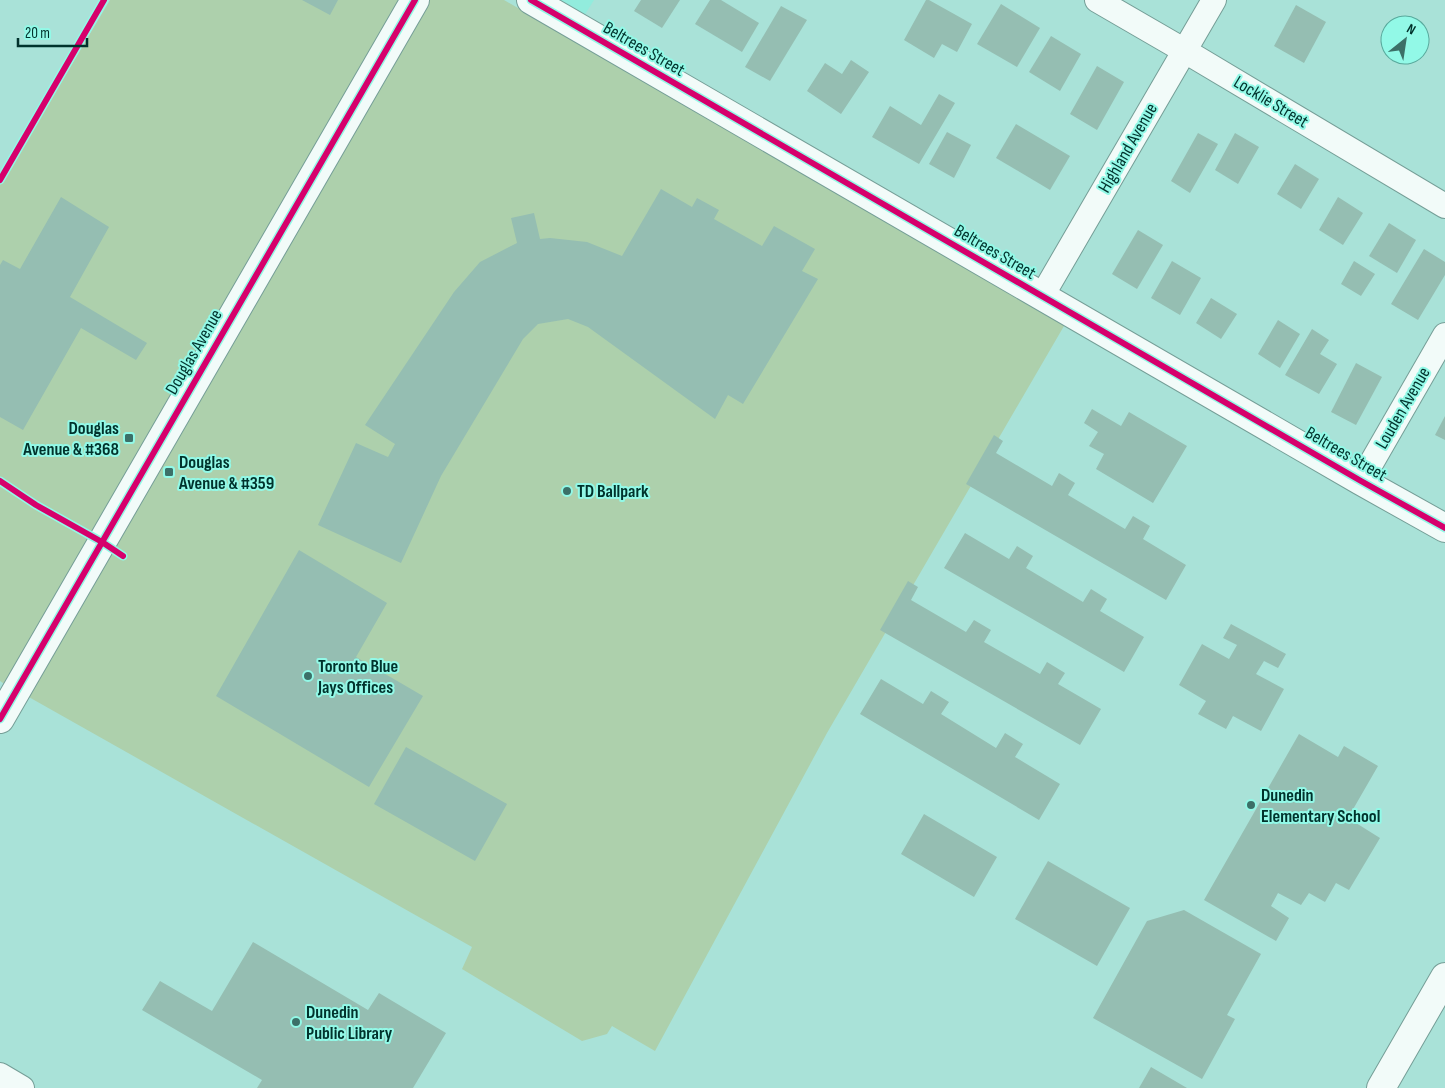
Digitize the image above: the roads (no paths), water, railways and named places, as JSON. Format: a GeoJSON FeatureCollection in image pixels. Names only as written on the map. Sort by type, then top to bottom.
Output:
{"type":"FeatureCollection","features":[{"type":"Feature","properties":{"kind":"street","name":"Douglas Avenue"},"geometry":{"type":"LineString","coordinates":[[0,719],[414,0]]}},
{"type":"Feature","properties":{"kind":"street","name":"Beltrees Street"},"geometry":{"type":"LineString","coordinates":[[531,0],[1445,528]]}},
{"type":"Feature","properties":{"kind":"street","name":"Locklie Street"},"geometry":{"type":"LineString","coordinates":[[1097,0],[1445,206]]}},
{"type":"Feature","properties":{"kind":"street","name":"Highland Avenue"},"geometry":{"type":"LineString","coordinates":[[1042,296],[1214,0]]}},
{"type":"Feature","properties":{"kind":"street","name":"Louden Avenue"},"geometry":{"type":"LineString","coordinates":[[1361,481],[1445,335]]}},
{"type":"Feature","properties":{"kind":"street"},"geometry":{"type":"LineString","coordinates":[[1381,1088],[1445,977]]}},
{"type":"Feature","properties":{"kind":"street"},"geometry":{"type":"LineString","coordinates":[[0,1074],[22,1088]]}},
{"type":"Feature","properties":{"kind":"place","name":"Douglas Avenue & #368"},"geometry":{"type":"Point","coordinates":[129,438]}},
{"type":"Feature","properties":{"kind":"place","name":"Douglas Avenue & #359"},"geometry":{"type":"Point","coordinates":[169,472]}},
{"type":"Feature","properties":{"kind":"place","name":"TD Ballpark"},"geometry":{"type":"Point","coordinates":[567,491]}},
{"type":"Feature","properties":{"kind":"place","name":"Toronto Blue Jays Offices"},"geometry":{"type":"Point","coordinates":[308,676]}},
{"type":"Feature","properties":{"kind":"place","name":"Dunedin Elementary School"},"geometry":{"type":"Point","coordinates":[1251,805]}},
{"type":"Feature","properties":{"kind":"place","name":"Dunedin Public Library"},"geometry":{"type":"Point","coordinates":[296,1022]}}]}
